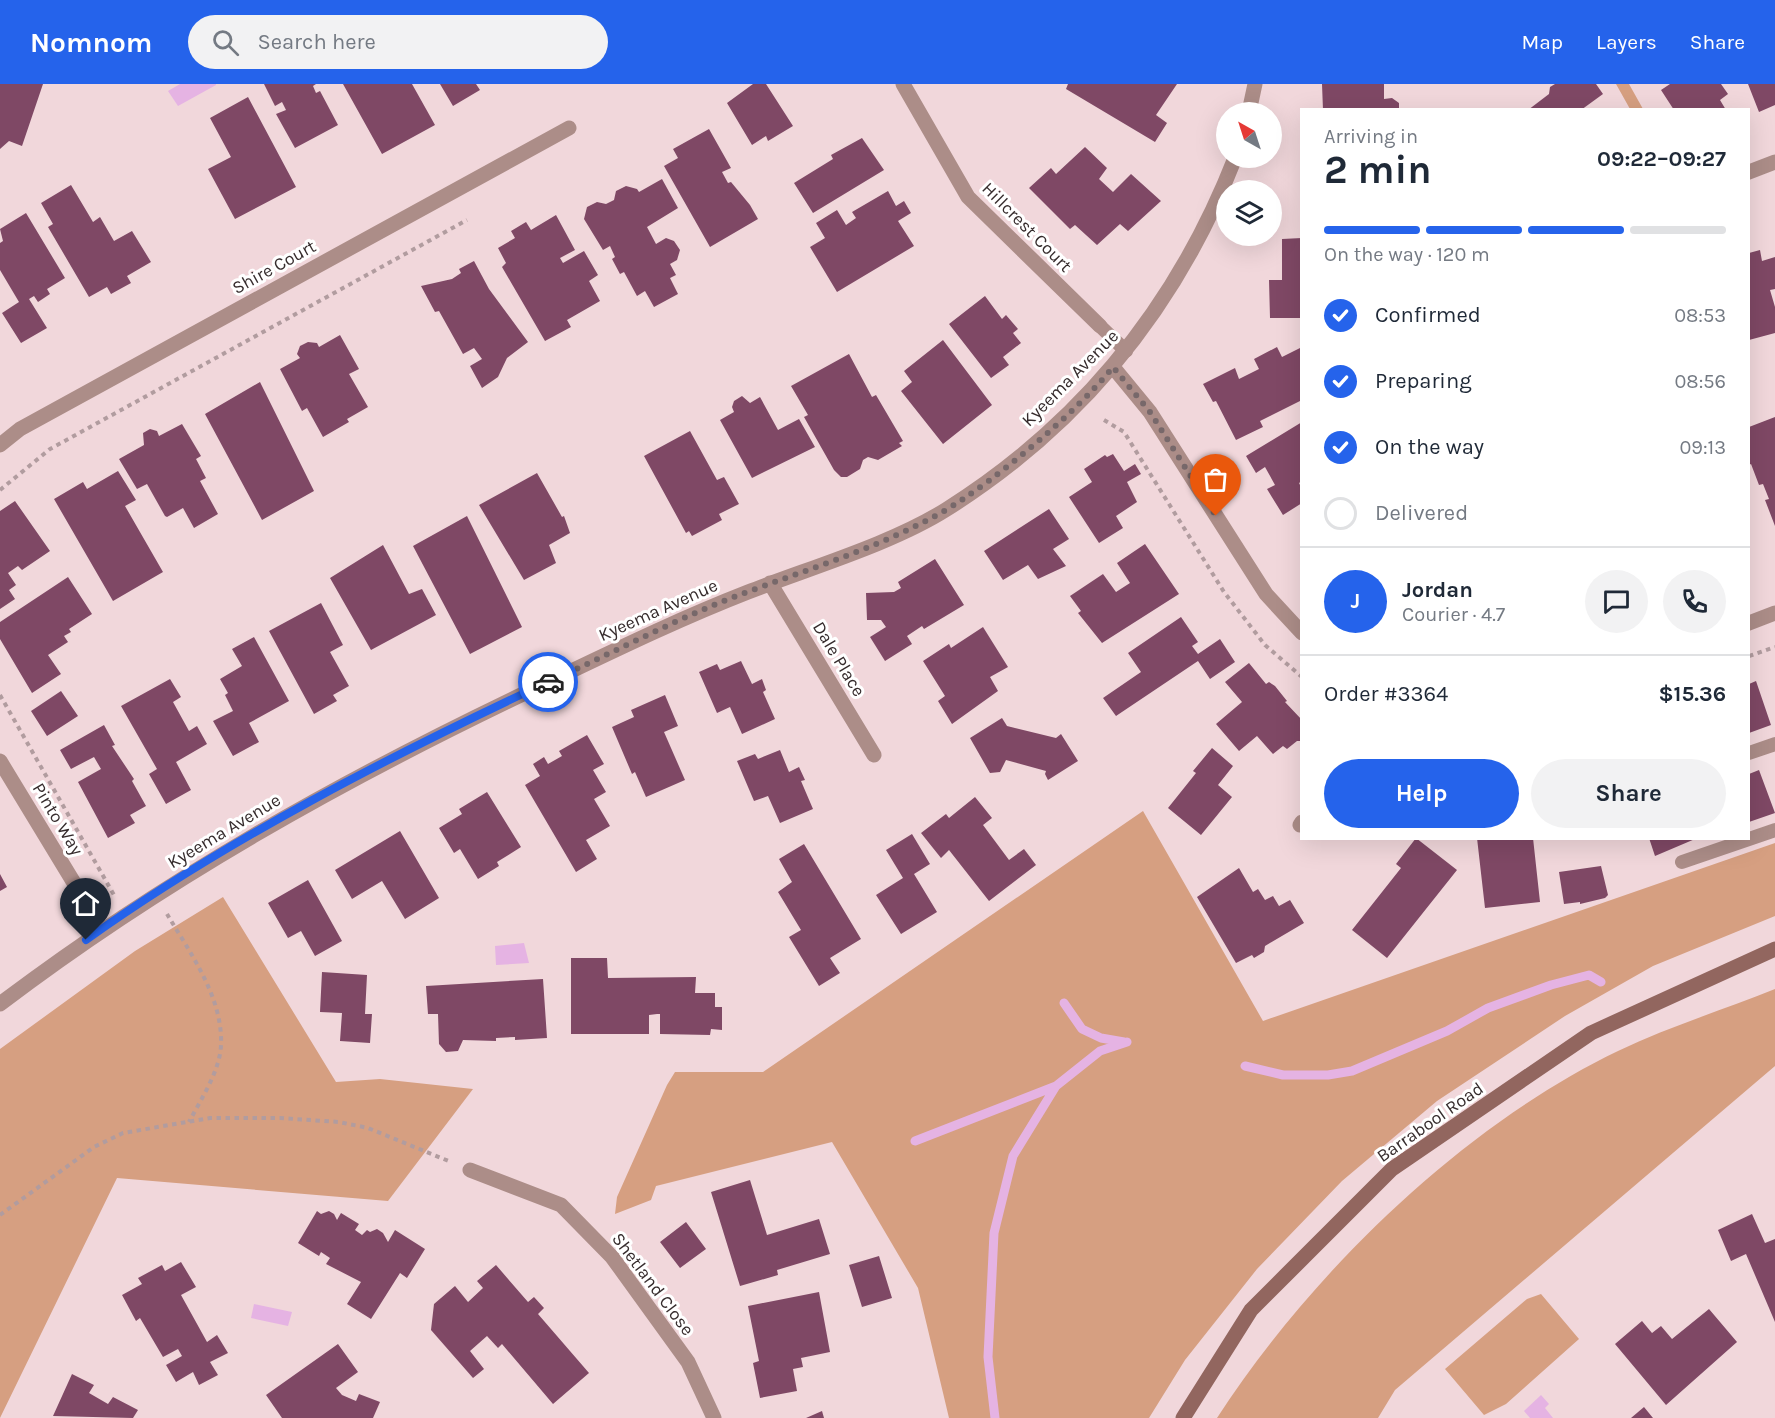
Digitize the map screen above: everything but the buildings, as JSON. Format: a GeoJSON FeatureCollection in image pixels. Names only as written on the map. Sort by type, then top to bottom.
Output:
{"type":"FeatureCollection","features":[{"type":"Feature","properties":{"kind":"main road","name":"Barrabool Road"},"geometry":{"type":"LineString","coordinates":[[1183,1418],[1251,1310],[1392,1169],[1591,1033],[1775,949]]}},
{"type":"Feature","properties":{"kind":"street","name":"Hillcrest Court"},"geometry":{"type":"LineString","coordinates":[[903,84],[969,197],[1100,326]]}},
{"type":"Feature","properties":{"kind":"street"},"geometry":{"type":"LineString","coordinates":[[1252,102],[1256,84]]}},
{"type":"Feature","properties":{"kind":"street","name":"Shire Court"},"geometry":{"type":"LineString","coordinates":[[0,445],[20,429],[569,128]]}},
{"type":"Feature","properties":{"kind":"street"},"geometry":{"type":"LineString","coordinates":[[1750,172],[1775,162]]}},
{"type":"Feature","properties":{"kind":"street","name":"Kyeema Avenue"},"geometry":{"type":"LineString","coordinates":[[0,1004],[125,914],[224,852],[366,771],[698,612],[881,540],[944,511],[1022,453],[1113,367],[1150,320],[1191,254],[1213,213],[1231,168]]}},
{"type":"Feature","properties":{"kind":"street"},"geometry":{"type":"LineString","coordinates":[[1113,367],[1150,412],[1266,594],[1300,631]]}},
{"type":"Feature","properties":{"kind":"street","name":"Dale Place"},"geometry":{"type":"LineString","coordinates":[[770,583],[874,755]]}},
{"type":"Feature","properties":{"kind":"street"},"geometry":{"type":"LineString","coordinates":[[1750,622],[1775,613]]}},
{"type":"Feature","properties":{"kind":"street","name":"Pinto Way"},"geometry":{"type":"LineString","coordinates":[[0,761],[102,929]]}},
{"type":"Feature","properties":{"kind":"street","name":"Shetland Close"},"geometry":{"type":"LineString","coordinates":[[470,1170],[561,1205],[612,1257],[688,1362],[714,1418]]}},
{"type":"Feature","properties":{"kind":"lane","name":"Hillcrest Court"},"geometry":{"type":"LineString","coordinates":[[1100,326],[1126,351]]}},
{"type":"Feature","properties":{"kind":"lane"},"geometry":{"type":"LineString","coordinates":[[1750,753],[1775,744]]}},
{"type":"Feature","properties":{"kind":"lane"},"geometry":{"type":"LineString","coordinates":[[1750,839],[1775,830]]}},
{"type":"Feature","properties":{"kind":"lane"},"geometry":{"type":"LineString","coordinates":[[1682,862],[1746,840]]}},
{"type":"Feature","properties":{"kind":"path"},"geometry":{"type":"LineString","coordinates":[[0,490],[50,449],[467,220]]}},
{"type":"Feature","properties":{"kind":"path"},"geometry":{"type":"LineString","coordinates":[[1104,420],[1124,432],[1224,592],[1265,645],[1300,675]]}},
{"type":"Feature","properties":{"kind":"path"},"geometry":{"type":"LineString","coordinates":[[1750,656],[1775,647]]}},
{"type":"Feature","properties":{"kind":"path"},"geometry":{"type":"LineString","coordinates":[[0,695],[125,914]]}},
{"type":"Feature","properties":{"kind":"path"},"geometry":{"type":"LineString","coordinates":[[156,895],[202,973],[219,1016],[221,1047],[209,1083],[189,1122]]}},
{"type":"Feature","properties":{"kind":"path"},"geometry":{"type":"LineString","coordinates":[[0,1215],[94,1147],[123,1133],[210,1118],[279,1118],[339,1122],[368,1128],[470,1170]]}},
{"type":"Feature","properties":{"kind":"shaded area"},"geometry":{"type":"Polygon","coordinates":[[[180,84],[216,85],[178,106],[168,91],[180,84]]]}},
{"type":"Feature","properties":{"kind":"shaded area"},"geometry":{"type":"Polygon","coordinates":[[[1616,84],[1629,84],[1642,108],[1629,108],[1616,84]]]}},
{"type":"Feature","properties":{"kind":"shaded area"},"geometry":{"type":"Polygon","coordinates":[[[1143,811],[1263,1021],[1775,843],[1775,916],[1653,966],[1565,1016],[1437,1101],[1342,1181],[1257,1269],[1185,1360],[1149,1418],[949,1418],[918,1288],[832,1142],[656,1186],[651,1200],[615,1214],[617,1197],[675,1072],[763,1072],[1143,811]]]}},
{"type":"Feature","properties":{"kind":"shaded area"},"geometry":{"type":"Polygon","coordinates":[[[223,897],[336,1082],[380,1079],[473,1089],[388,1201],[117,1178],[0,1418],[0,1049],[135,951],[223,897]]]}},
{"type":"Feature","properties":{"kind":"shaded area"},"geometry":{"type":"Polygon","coordinates":[[[524,943],[529,963],[496,965],[495,946],[524,943]]]}},
{"type":"Feature","properties":{"kind":"shaded area"},"geometry":{"type":"Polygon","coordinates":[[[1775,989],[1775,1066],[1395,1390],[1378,1418],[1217,1418],[1297,1310],[1394,1208],[1447,1162],[1503,1120],[1560,1082],[1618,1051],[1676,1026],[1775,989]]]}},
{"type":"Feature","properties":{"kind":"shaded area"},"geometry":{"type":"Polygon","coordinates":[[[1541,1294],[1579,1339],[1506,1404],[1484,1415],[1445,1369],[1527,1299],[1541,1294]]]}},
{"type":"Feature","properties":{"kind":"shaded area"},"geometry":{"type":"Polygon","coordinates":[[[254,1304],[292,1312],[288,1326],[251,1318],[254,1304]]]}},
{"type":"Feature","properties":{"kind":"shaded area"},"geometry":{"type":"Polygon","coordinates":[[[1541,1395],[1549,1404],[1545,1408],[1553,1418],[1530,1418],[1524,1411],[1541,1395]]]}},
{"type":"Feature","properties":{"kind":"waterway"},"geometry":{"type":"LineString","coordinates":[[1245,1066],[1283,1075],[1328,1075],[1352,1071],[1447,1031],[1488,1008],[1551,985],[1589,975],[1601,982]]}},
{"type":"Feature","properties":{"kind":"waterway"},"geometry":{"type":"LineString","coordinates":[[1064,1003],[1082,1029],[1101,1038],[1124,1042]]}},
{"type":"Feature","properties":{"kind":"waterway"},"geometry":{"type":"LineString","coordinates":[[995,1418],[988,1357],[994,1233],[1013,1156],[1056,1086],[1100,1051],[1127,1042]]}},
{"type":"Feature","properties":{"kind":"waterway"},"geometry":{"type":"LineString","coordinates":[[915,1141],[1056,1086]]}},
{"type":"Feature","properties":{"kind":"way so far"},"geometry":{"type":"LineString","coordinates":[[548,682],[708,608],[881,540],[944,511],[1004,468],[1070,410],[1113,367],[1150,412],[1216,516]]}},
{"type":"Feature","properties":{"kind":"route"},"geometry":{"type":"LineString","coordinates":[[86,940],[224,852],[366,771],[548,682]]}}]}
